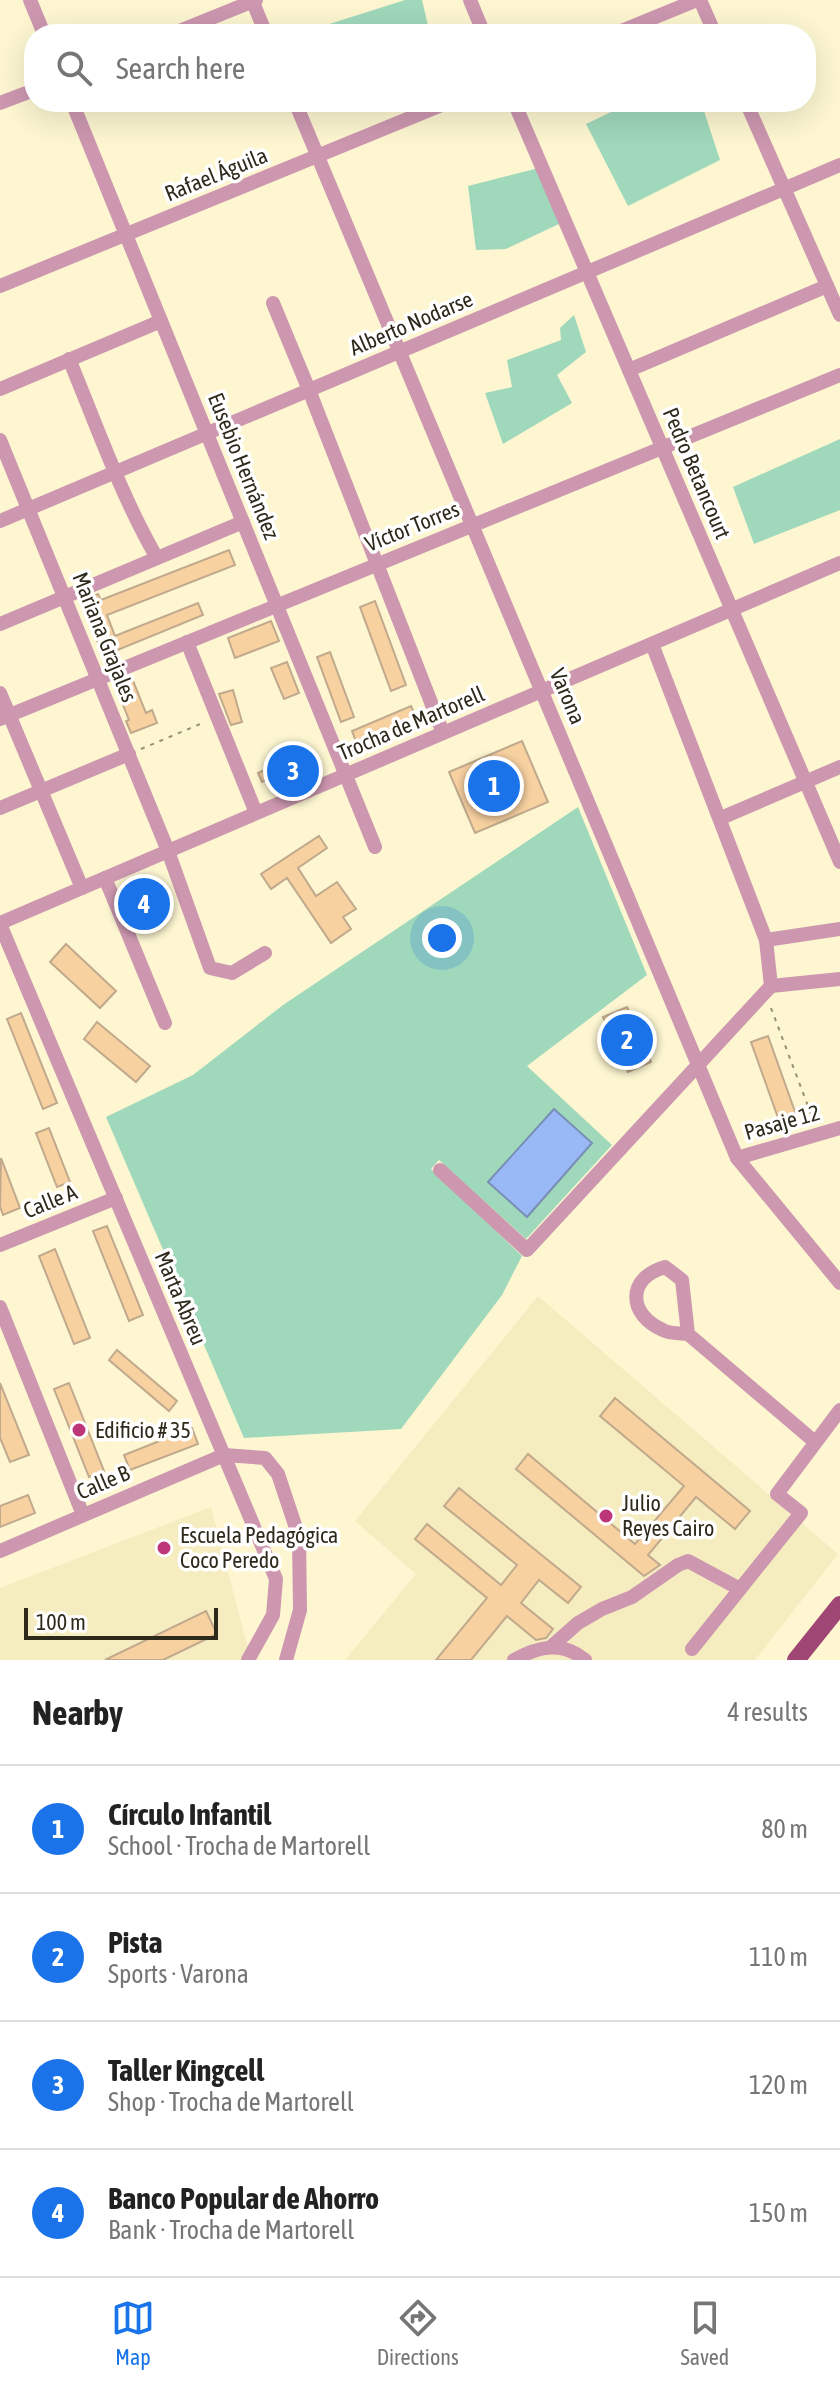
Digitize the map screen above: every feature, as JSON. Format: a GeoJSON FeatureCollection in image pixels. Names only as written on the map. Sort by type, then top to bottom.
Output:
{"type":"FeatureCollection","features":[{"type":"Feature","properties":{"kind":"main road"},"geometry":{"type":"LineString","coordinates":[[796,1660],[840,1605]]}},
{"type":"Feature","properties":{"kind":"street"},"geometry":{"type":"LineString","coordinates":[[30,0],[40,24]]}},
{"type":"Feature","properties":{"kind":"street"},"geometry":{"type":"LineString","coordinates":[[196,24],[254,0],[262,24]]}},
{"type":"Feature","properties":{"kind":"street"},"geometry":{"type":"LineString","coordinates":[[470,0],[480,24]]}},
{"type":"Feature","properties":{"kind":"street"},"geometry":{"type":"LineString","coordinates":[[639,24],[699,0],[710,24]]}},
{"type":"Feature","properties":{"kind":"street"},"geometry":{"type":"LineString","coordinates":[[0,103],[24,94]]}},
{"type":"Feature","properties":{"kind":"street","name":"Eusebio Hernández"},"geometry":{"type":"LineString","coordinates":[[76,112],[375,847]]}},
{"type":"Feature","properties":{"kind":"street","name":"Varona"},"geometry":{"type":"LineString","coordinates":[[299,112],[737,1158],[840,1283]]}},
{"type":"Feature","properties":{"kind":"street","name":"Rafael Águila"},"geometry":{"type":"LineString","coordinates":[[0,286],[425,112]]}},
{"type":"Feature","properties":{"kind":"street","name":"Pedro Betancourt"},"geometry":{"type":"LineString","coordinates":[[518,112],[840,862]]}},
{"type":"Feature","properties":{"kind":"street"},"geometry":{"type":"LineString","coordinates":[[750,112],[840,315]]}},
{"type":"Feature","properties":{"kind":"street","name":"Alberto Nodarse"},"geometry":{"type":"LineString","coordinates":[[0,521],[840,165]]}},
{"type":"Feature","properties":{"kind":"street"},"geometry":{"type":"LineString","coordinates":[[629,370],[827,286]]}},
{"type":"Feature","properties":{"kind":"street"},"geometry":{"type":"LineString","coordinates":[[273,303],[443,733]]}},
{"type":"Feature","properties":{"kind":"street"},"geometry":{"type":"LineString","coordinates":[[0,389],[161,321]]}},
{"type":"Feature","properties":{"kind":"street"},"geometry":{"type":"LineString","coordinates":[[69,359],[116,472],[157,558]]}},
{"type":"Feature","properties":{"kind":"street","name":"Víctor Torres"},"geometry":{"type":"LineString","coordinates":[[4,717],[840,375]]}},
{"type":"Feature","properties":{"kind":"street","name":"Mariana Grajales"},"geometry":{"type":"LineString","coordinates":[[0,440],[168,851],[210,968],[232,973],[265,953]]}},
{"type":"Feature","properties":{"kind":"street"},"geometry":{"type":"LineString","coordinates":[[0,624],[243,522]]}},
{"type":"Feature","properties":{"kind":"street","name":"Trocha de Martorell"},"geometry":{"type":"LineString","coordinates":[[0,923],[840,563]]}},
{"type":"Feature","properties":{"kind":"street"},"geometry":{"type":"LineString","coordinates":[[187,642],[256,813]]}},
{"type":"Feature","properties":{"kind":"street"},"geometry":{"type":"LineString","coordinates":[[652,644],[766,940],[768,989]]}},
{"type":"Feature","properties":{"kind":"street"},"geometry":{"type":"LineString","coordinates":[[0,693],[4,717],[42,790],[82,888]]}},
{"type":"Feature","properties":{"kind":"street"},"geometry":{"type":"LineString","coordinates":[[0,808],[129,754]]}},
{"type":"Feature","properties":{"kind":"street"},"geometry":{"type":"LineString","coordinates":[[721,818],[840,767]]}},
{"type":"Feature","properties":{"kind":"street"},"geometry":{"type":"LineString","coordinates":[[105,878],[165,1023]]}},
{"type":"Feature","properties":{"kind":"street","name":"Marta Abreu"},"geometry":{"type":"LineString","coordinates":[[0,923],[276,1579],[273,1615],[248,1660]]}},
{"type":"Feature","properties":{"kind":"street"},"geometry":{"type":"LineString","coordinates":[[766,940],[840,929]]}},
{"type":"Feature","properties":{"kind":"street"},"geometry":{"type":"LineString","coordinates":[[440,1170],[527,1250],[768,989],[840,979]]}},
{"type":"Feature","properties":{"kind":"street","name":"Pasaje 12"},"geometry":{"type":"LineString","coordinates":[[737,1158],[840,1128]]}},
{"type":"Feature","properties":{"kind":"street","name":"Calle A"},"geometry":{"type":"LineString","coordinates":[[0,1245],[116,1198]]}},
{"type":"Feature","properties":{"kind":"street"},"geometry":{"type":"LineString","coordinates":[[688,1334],[682,1280],[665,1267],[649,1272],[635,1294],[637,1305],[647,1321],[665,1332],[688,1334],[815,1442]]}},
{"type":"Feature","properties":{"kind":"street"},"geometry":{"type":"LineString","coordinates":[[0,1307],[83,1515]]}},
{"type":"Feature","properties":{"kind":"street"},"geometry":{"type":"LineString","coordinates":[[692,1649],[801,1513],[777,1494],[840,1410]]}},
{"type":"Feature","properties":{"kind":"street"},"geometry":{"type":"LineString","coordinates":[[224,1455],[265,1458],[278,1474],[299,1537],[300,1610],[286,1660]]}},
{"type":"Feature","properties":{"kind":"street","name":"Calle B"},"geometry":{"type":"LineString","coordinates":[[0,1551],[224,1455]]}},
{"type":"Feature","properties":{"kind":"street"},"geometry":{"type":"LineString","coordinates":[[552,1646],[578,1623],[632,1597],[688,1561],[740,1589]]}},
{"type":"Feature","properties":{"kind":"street"},"geometry":{"type":"LineString","coordinates":[[514,1660],[528,1652],[552,1646],[574,1651],[585,1660]]}},
{"type":"Feature","properties":{"kind":"path"},"geometry":{"type":"LineString","coordinates":[[129,754],[218,717]]}},
{"type":"Feature","properties":{"kind":"path"},"geometry":{"type":"LineString","coordinates":[[768,989],[818,1134]]}},
{"type":"Feature","properties":{"kind":"shaded area"},"geometry":{"type":"Polygon","coordinates":[[[538,1296],[838,1554],[755,1660],[345,1660],[416,1574],[355,1521],[538,1296]]]}},
{"type":"Feature","properties":{"kind":"shaded area","name":"Escuela Pedagógica Coco Peredo"},"geometry":{"type":"Polygon","coordinates":[[[211,1507],[251,1660],[0,1660],[0,1588],[211,1507]]]}},
{"type":"Feature","properties":{"kind":"green space"},"geometry":{"type":"Polygon","coordinates":[[[405,0],[422,0],[428,24],[329,24],[405,0]]]}},
{"type":"Feature","properties":{"kind":"green space"},"geometry":{"type":"Polygon","coordinates":[[[611,112],[704,112],[720,160],[628,206],[586,124],[611,112]]]}},
{"type":"Feature","properties":{"kind":"green space"},"geometry":{"type":"Polygon","coordinates":[[[539,168],[561,223],[506,249],[476,250],[468,186],[539,168]]]}},
{"type":"Feature","properties":{"kind":"green space"},"geometry":{"type":"Polygon","coordinates":[[[574,315],[586,352],[557,375],[572,403],[503,444],[485,393],[512,387],[507,360],[561,340],[560,328],[574,315]]]}},
{"type":"Feature","properties":{"kind":"green space"},"geometry":{"type":"Polygon","coordinates":[[[840,439],[840,510],[754,544],[733,487],[840,439]]]}},
{"type":"Feature","properties":{"kind":"green space"},"geometry":{"type":"Polygon","coordinates":[[[578,807],[647,975],[527,1066],[612,1145],[526,1239],[439,1160],[431,1169],[522,1256],[502,1295],[401,1429],[244,1438],[106,1117],[193,1075],[283,1005],[578,807]]]}},
{"type":"Feature","properties":{"kind":"water"},"geometry":{"type":"Polygon","coordinates":[[[554,1109],[592,1143],[527,1217],[488,1182],[554,1109]]]}},
{"type":"Feature","properties":{"kind":"building"},"geometry":{"type":"Polygon","coordinates":[[[229,550],[235,565],[107,615],[115,636],[198,603],[203,615],[103,656],[82,601],[98,594],[101,600],[229,550]]]}},
{"type":"Feature","properties":{"kind":"building"},"geometry":{"type":"Polygon","coordinates":[[[375,601],[406,685],[391,691],[360,607],[375,601]]]}},
{"type":"Feature","properties":{"kind":"building"},"geometry":{"type":"Polygon","coordinates":[[[271,621],[279,641],[235,658],[228,638],[271,621]]]}},
{"type":"Feature","properties":{"kind":"building"},"geometry":{"type":"Polygon","coordinates":[[[330,652],[354,717],[341,722],[317,657],[330,652]]]}},
{"type":"Feature","properties":{"kind":"building"},"geometry":{"type":"Polygon","coordinates":[[[287,662],[299,693],[284,699],[271,668],[287,662]]]}},
{"type":"Feature","properties":{"kind":"building"},"geometry":{"type":"Polygon","coordinates":[[[132,678],[146,713],[152,710],[157,723],[131,733],[115,685],[132,678]]]}},
{"type":"Feature","properties":{"kind":"building"},"geometry":{"type":"Polygon","coordinates":[[[233,690],[242,722],[231,725],[219,694],[233,690]]]}},
{"type":"Feature","properties":{"kind":"building"},"geometry":{"type":"Polygon","coordinates":[[[411,706],[417,719],[357,744],[352,731],[411,706]]]}},
{"type":"Feature","properties":{"kind":"building"},"geometry":{"type":"Polygon","coordinates":[[[522,741],[548,802],[475,833],[449,772],[522,741]]]}},
{"type":"Feature","properties":{"kind":"building"},"geometry":{"type":"Polygon","coordinates":[[[297,756],[301,766],[262,782],[258,773],[297,756]]]}},
{"type":"Feature","properties":{"kind":"building"},"geometry":{"type":"Polygon","coordinates":[[[319,836],[327,848],[298,868],[316,896],[337,882],[356,909],[343,917],[351,929],[331,943],[287,878],[271,889],[261,874],[319,836]]]}},
{"type":"Feature","properties":{"kind":"building"},"geometry":{"type":"Polygon","coordinates":[[[153,887],[163,909],[135,921],[126,899],[153,887]]]}},
{"type":"Feature","properties":{"kind":"building"},"geometry":{"type":"Polygon","coordinates":[[[66,944],[116,991],[100,1008],[50,962],[66,944]]]}},
{"type":"Feature","properties":{"kind":"building"},"geometry":{"type":"Polygon","coordinates":[[[627,1007],[651,1062],[628,1072],[603,1017],[627,1007]]]}},
{"type":"Feature","properties":{"kind":"building"},"geometry":{"type":"Polygon","coordinates":[[[21,1013],[57,1103],[43,1109],[7,1019],[21,1013]]]}},
{"type":"Feature","properties":{"kind":"building"},"geometry":{"type":"Polygon","coordinates":[[[97,1022],[150,1066],[136,1082],[84,1039],[97,1022]]]}},
{"type":"Feature","properties":{"kind":"building"},"geometry":{"type":"Polygon","coordinates":[[[768,1036],[799,1123],[782,1129],[751,1042],[768,1036]]]}},
{"type":"Feature","properties":{"kind":"building"},"geometry":{"type":"Polygon","coordinates":[[[49,1128],[70,1182],[57,1187],[36,1133],[49,1128]]]}},
{"type":"Feature","properties":{"kind":"building"},"geometry":{"type":"Polygon","coordinates":[[[1,1158],[20,1208],[3,1215],[0,1206],[1,1158]]]}},
{"type":"Feature","properties":{"kind":"building"},"geometry":{"type":"Polygon","coordinates":[[[107,1226],[143,1315],[129,1321],[93,1231],[107,1226]]]}},
{"type":"Feature","properties":{"kind":"building"},"geometry":{"type":"Polygon","coordinates":[[[55,1249],[90,1338],[74,1344],[39,1256],[55,1249]]]}},
{"type":"Feature","properties":{"kind":"building"},"geometry":{"type":"Polygon","coordinates":[[[117,1350],[177,1401],[169,1411],[109,1360],[117,1350]]]}},
{"type":"Feature","properties":{"kind":"building"},"geometry":{"type":"Polygon","coordinates":[[[0,1383],[29,1455],[10,1462],[0,1438],[0,1383]]]}},
{"type":"Feature","properties":{"kind":"building","name":"Edificio # 35"},"geometry":{"type":"Polygon","coordinates":[[[69,1383],[104,1471],[89,1477],[54,1389],[69,1383]]]}},
{"type":"Feature","properties":{"kind":"building"},"geometry":{"type":"Polygon","coordinates":[[[615,1398],[750,1511],[735,1529],[696,1497],[648,1555],[660,1565],[644,1576],[516,1469],[528,1454],[635,1544],[684,1486],[600,1416],[615,1398]]]}},
{"type":"Feature","properties":{"kind":"building"},"geometry":{"type":"Polygon","coordinates":[[[192,1428],[198,1444],[130,1470],[124,1455],[192,1428]]]}},
{"type":"Feature","properties":{"kind":"building"},"geometry":{"type":"Polygon","coordinates":[[[459,1488],[581,1587],[568,1603],[539,1580],[521,1603],[553,1629],[546,1638],[536,1640],[507,1616],[471,1660],[436,1660],[487,1598],[415,1539],[427,1524],[501,1585],[517,1565],[444,1506],[459,1488]]]}},
{"type":"Feature","properties":{"kind":"building"},"geometry":{"type":"Polygon","coordinates":[[[28,1495],[35,1513],[0,1527],[0,1506],[28,1495]]]}},
{"type":"Feature","properties":{"kind":"building"},"geometry":{"type":"Polygon","coordinates":[[[206,1611],[217,1634],[163,1660],[105,1660],[206,1611]]]}},
{"type":"Feature","properties":{"kind":"place","name":"Taller Kingcell"},"geometry":{"type":"Point","coordinates":[293,771]}},
{"type":"Feature","properties":{"kind":"place","name":"Círculo Infantil"},"geometry":{"type":"Point","coordinates":[494,786]}},
{"type":"Feature","properties":{"kind":"place","name":"Banco Popular de Ahorro"},"geometry":{"type":"Point","coordinates":[144,904]}},
{"type":"Feature","properties":{"kind":"place","name":"Pista"},"geometry":{"type":"Point","coordinates":[627,1040]}},
{"type":"Feature","properties":{"kind":"place","name":"Edificio # 35"},"geometry":{"type":"Point","coordinates":[79,1430]}},
{"type":"Feature","properties":{"kind":"place","name":"Julio Reyes Cairo"},"geometry":{"type":"Point","coordinates":[606,1516]}},
{"type":"Feature","properties":{"kind":"place","name":"Escuela Pedagógica Coco Peredo"},"geometry":{"type":"Point","coordinates":[164,1548]}}]}
